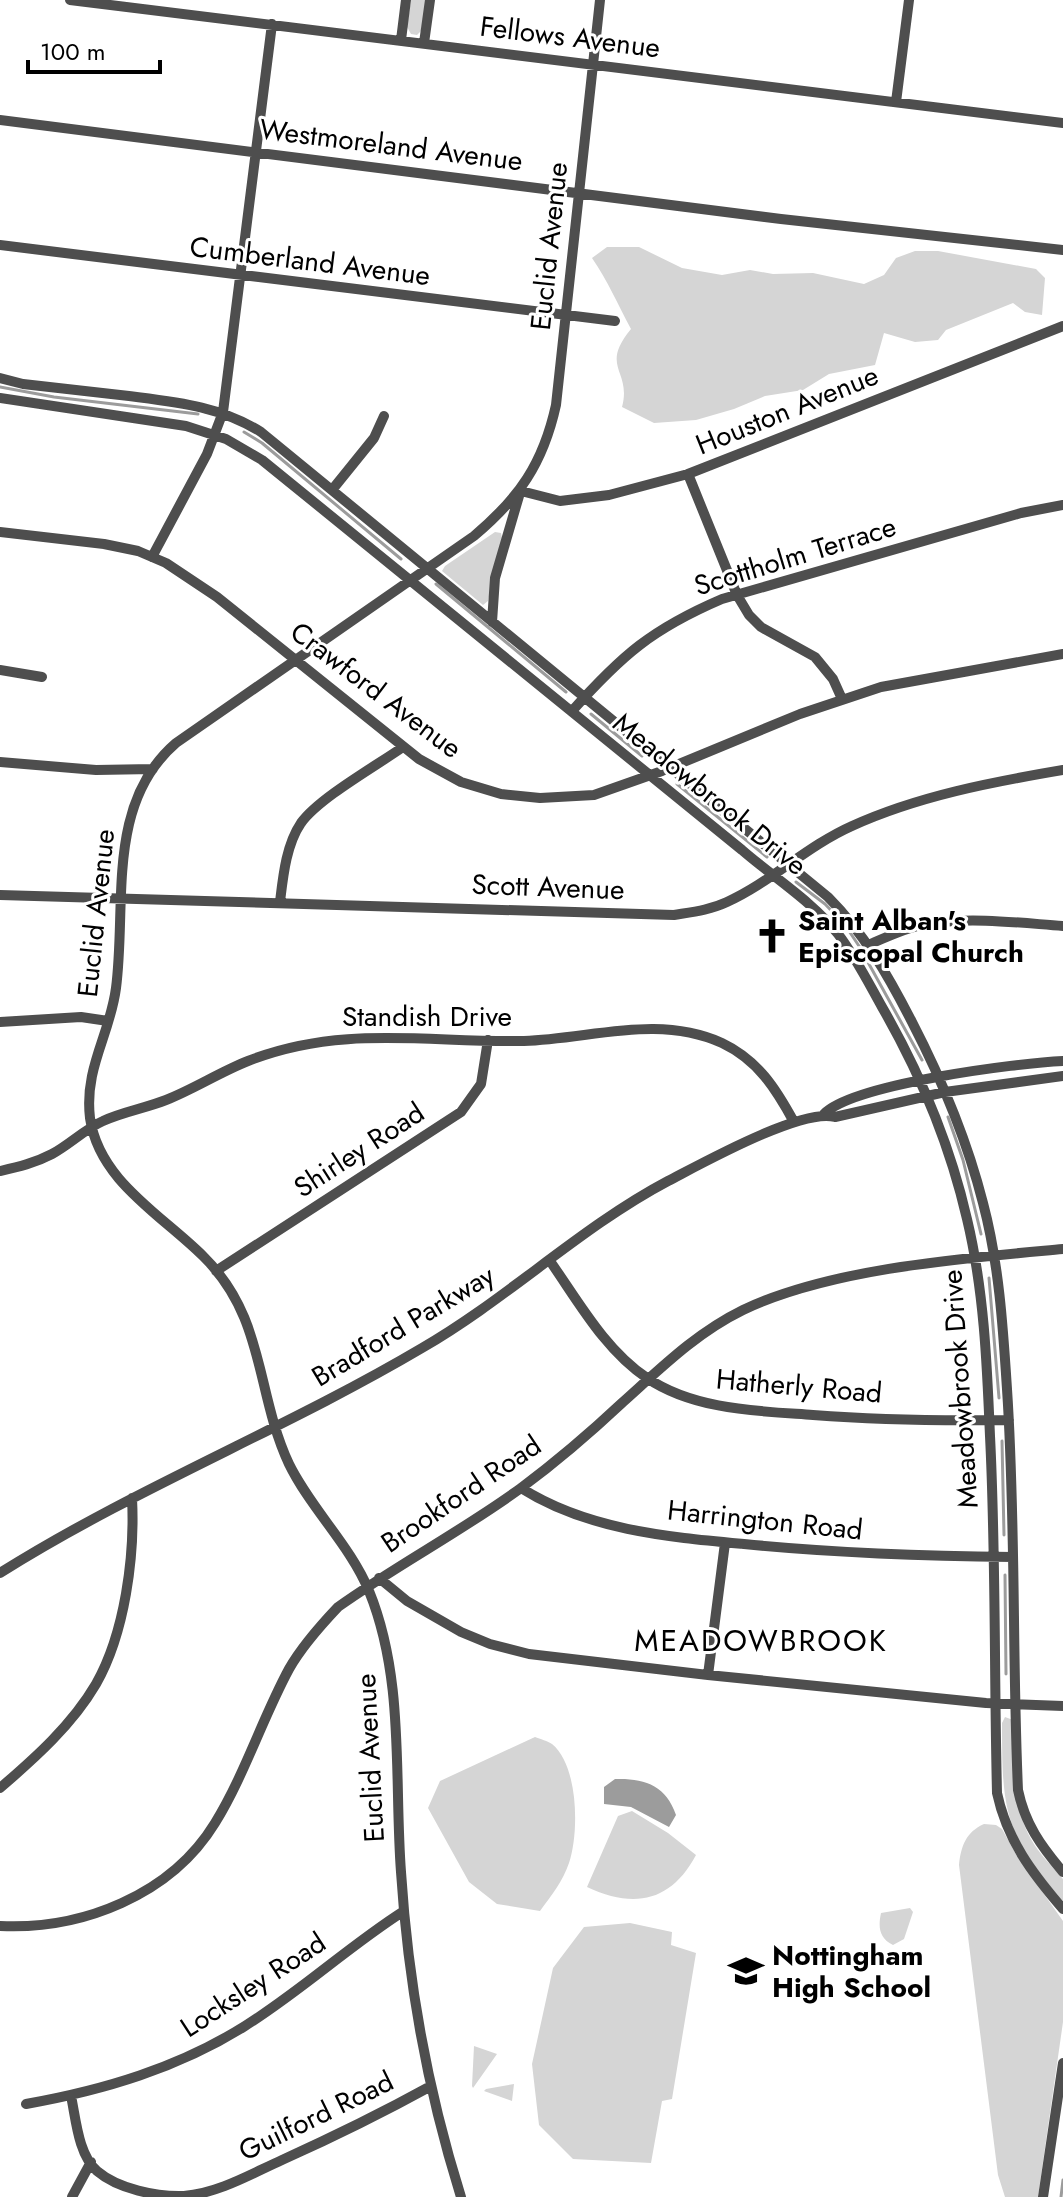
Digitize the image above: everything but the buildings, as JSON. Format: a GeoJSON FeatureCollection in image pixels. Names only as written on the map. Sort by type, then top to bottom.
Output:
{"type":"FeatureCollection","features":[{"type":"Feature","properties":{"kind":"street","name":"Fellows Avenue"},"geometry":{"type":"LineString","coordinates":[[70,0],[1063,123]]}},
{"type":"Feature","properties":{"kind":"street"},"geometry":{"type":"LineString","coordinates":[[401,40],[406,0]]}},
{"type":"Feature","properties":{"kind":"street"},"geometry":{"type":"LineString","coordinates":[[424,43],[430,0]]}},
{"type":"Feature","properties":{"kind":"street","name":"Euclid Avenue"},"geometry":{"type":"LineString","coordinates":[[461,2197],[431,2086],[413,1983],[396,1812],[394,1703],[387,1656],[367,1586],[298,1481],[275,1426],[249,1322],[205,1257],[125,1186],[106,1159],[92,1128],[88,1088],[116,990],[126,833],[135,800],[153,769],[176,743],[474,536],[503,512],[521,491],[541,455],[552,422],[566,317],[600,0]]}},
{"type":"Feature","properties":{"kind":"street"},"geometry":{"type":"LineString","coordinates":[[896,102],[909,0]]}},
{"type":"Feature","properties":{"kind":"street"},"geometry":{"type":"LineString","coordinates":[[152,557],[215,435],[223,412],[272,24]]}},
{"type":"Feature","properties":{"kind":"street","name":"Westmoreland Avenue"},"geometry":{"type":"LineString","coordinates":[[0,120],[781,219],[1063,250]]}},
{"type":"Feature","properties":{"kind":"street","name":"Cumberland Avenue"},"geometry":{"type":"LineString","coordinates":[[0,245],[615,321]]}},
{"type":"Feature","properties":{"kind":"street","name":"Houston Avenue"},"geometry":{"type":"LineString","coordinates":[[521,491],[560,501],[609,495],[688,474],[1063,326]]}},
{"type":"Feature","properties":{"kind":"street","name":"Meadowbrook Drive"},"geometry":{"type":"LineString","coordinates":[[0,378],[23,384],[176,402],[223,412],[261,432],[849,918],[895,989],[940,1077],[983,1203],[1004,1336],[1021,1804],[1041,1846],[1063,1872]]}},
{"type":"Feature","properties":{"kind":"street","name":"Meadowbrook Drive"},"geometry":{"type":"LineString","coordinates":[[0,398],[144,418],[215,435],[262,460],[572,711],[836,932],[902,1042],[921,1081],[949,1154],[967,1216],[987,1357],[994,1557],[997,1793],[1002,1816],[1023,1859],[1063,1909]]}},
{"type":"Feature","properties":{"kind":"street"},"geometry":{"type":"LineString","coordinates":[[332,490],[374,438],[384,416]]}},
{"type":"Feature","properties":{"kind":"street"},"geometry":{"type":"LineString","coordinates":[[688,474],[737,595],[749,615],[761,627],[823,664],[842,699]]}},
{"type":"Feature","properties":{"kind":"street","name":"Euclid Avenue"},"geometry":{"type":"LineString","coordinates":[[492,622],[495,578],[521,491]]}},
{"type":"Feature","properties":{"kind":"street","name":"Scottholm Terrace"},"geometry":{"type":"LineString","coordinates":[[572,711],[607,671],[650,635],[687,614],[737,595],[1021,513],[1063,505]]}},
{"type":"Feature","properties":{"kind":"street","name":"Crawford Avenue"},"geometry":{"type":"LineString","coordinates":[[0,532],[104,544],[152,557],[180,571],[217,597],[403,747],[445,775],[501,794],[540,798],[594,795],[671,768],[842,699],[932,676],[1063,654]]}},
{"type":"Feature","properties":{"kind":"street"},"geometry":{"type":"LineString","coordinates":[[0,670],[42,677]]}},
{"type":"Feature","properties":{"kind":"street"},"geometry":{"type":"LineString","coordinates":[[280,902],[284,873],[300,825],[355,779],[403,747]]}},
{"type":"Feature","properties":{"kind":"street"},"geometry":{"type":"LineString","coordinates":[[0,762],[96,770],[153,769]]}},
{"type":"Feature","properties":{"kind":"street","name":"Scott Avenue"},"geometry":{"type":"LineString","coordinates":[[0,895],[674,915],[727,902],[850,827],[903,806],[963,790],[1063,770]]}},
{"type":"Feature","properties":{"kind":"street"},"geometry":{"type":"LineString","coordinates":[[868,945],[906,929],[941,922],[1063,926]]}},
{"type":"Feature","properties":{"kind":"street"},"geometry":{"type":"LineString","coordinates":[[0,1022],[81,1017],[108,1021]]}},
{"type":"Feature","properties":{"kind":"street","name":"Standish Drive"},"geometry":{"type":"LineString","coordinates":[[0,1171],[52,1154],[102,1121],[166,1100],[248,1061],[293,1046],[364,1036],[527,1041],[630,1029],[684,1031],[720,1043],[752,1061],[777,1090],[794,1122]]}},
{"type":"Feature","properties":{"kind":"street","name":"Shirley Road"},"geometry":{"type":"LineString","coordinates":[[216,1271],[461,1112],[481,1084],[488,1040]]}},
{"type":"Feature","properties":{"kind":"street","name":"Bradford Parkway"},"geometry":{"type":"LineString","coordinates":[[0,1573],[49,1542],[422,1349],[483,1310],[662,1184],[708,1160],[794,1122],[824,1114],[832,1106],[854,1098],[921,1081],[1013,1064],[1063,1061]]}},
{"type":"Feature","properties":{"kind":"street","name":"Bradford Parkway"},"geometry":{"type":"LineString","coordinates":[[824,1114],[835,1117],[945,1092],[1063,1076]]}},
{"type":"Feature","properties":{"kind":"street","name":"Brookford Road"},"geometry":{"type":"LineString","coordinates":[[0,1926],[73,1920],[105,1911],[148,1889],[188,1857],[217,1821],[297,1656],[338,1607],[521,1488],[597,1427],[685,1346],[713,1326],[746,1309],[789,1293],[842,1279],[993,1255],[1063,1249]]}},
{"type":"Feature","properties":{"kind":"street","name":"Hatherly Road"},"geometry":{"type":"LineString","coordinates":[[550,1261],[622,1359],[648,1379],[673,1392],[705,1402],[767,1411],[865,1419],[1009,1420]]}},
{"type":"Feature","properties":{"kind":"street","name":"Harrington Road"},"geometry":{"type":"LineString","coordinates":[[521,1488],[590,1519],[645,1532],[725,1543],[888,1556],[1013,1557]]}},
{"type":"Feature","properties":{"kind":"street"},"geometry":{"type":"LineString","coordinates":[[0,1788],[30,1763],[70,1720],[104,1667],[129,1576],[133,1542],[132,1498]]}},
{"type":"Feature","properties":{"kind":"street"},"geometry":{"type":"LineString","coordinates":[[708,1675],[725,1543]]}},
{"type":"Feature","properties":{"kind":"street"},"geometry":{"type":"LineString","coordinates":[[379,1578],[407,1601],[461,1632],[490,1644],[561,1659],[997,1704],[1063,1706]]}},
{"type":"Feature","properties":{"kind":"street","name":"Locksley Road"},"geometry":{"type":"LineString","coordinates":[[26,2104],[71,2096],[166,2067],[230,2035],[267,2012],[404,1911]]}},
{"type":"Feature","properties":{"kind":"street"},"geometry":{"type":"LineString","coordinates":[[1043,2197],[1058,2133],[1063,2063]]}},
{"type":"Feature","properties":{"kind":"street","name":"Guilford Road"},"geometry":{"type":"LineString","coordinates":[[91,2162],[97,2171],[133,2189],[184,2196],[220,2192],[431,2086]]}},
{"type":"Feature","properties":{"kind":"street"},"geometry":{"type":"LineString","coordinates":[[71,2096],[80,2136],[91,2162],[72,2197]]}},
{"type":"Feature","properties":{"kind":"shaded area"},"geometry":{"type":"Polygon","coordinates":[[[411,0],[426,0],[421,31],[417,35],[411,34],[407,27],[411,0]]]}},
{"type":"Feature","properties":{"kind":"shaded area"},"geometry":{"type":"Polygon","coordinates":[[[607,247],[639,247],[682,268],[722,275],[750,270],[773,274],[813,273],[864,284],[884,275],[896,258],[915,251],[938,251],[1036,269],[1045,278],[1042,315],[1025,312],[1013,303],[946,330],[938,340],[915,342],[884,333],[875,365],[829,374],[803,390],[765,396],[696,420],[654,423],[622,407],[624,395],[618,352],[631,329],[592,258],[607,247]]]}},
{"type":"Feature","properties":{"kind":"shaded area"},"geometry":{"type":"Polygon","coordinates":[[[495,532],[501,533],[502,538],[488,601],[483,605],[442,571],[495,532]]]}},
{"type":"Feature","properties":{"kind":"shaded area"},"geometry":{"type":"Polygon","coordinates":[[[1005,1717],[1013,1720],[1015,1781],[1020,1811],[1034,1844],[1063,1879],[1063,1901],[1029,1857],[1010,1820],[1003,1778],[1002,1723],[1005,1717]]]}},
{"type":"Feature","properties":{"kind":"shaded area"},"geometry":{"type":"Polygon","coordinates":[[[535,1737],[552,1744],[561,1754],[572,1784],[575,1818],[569,1863],[540,1911],[497,1904],[469,1882],[428,1808],[440,1781],[535,1737]]]}},
{"type":"Feature","properties":{"kind":"shaded area"},"geometry":{"type":"Polygon","coordinates":[[[615,1779],[644,1782],[660,1790],[676,1815],[669,1827],[631,1807],[604,1804],[604,1787],[615,1779]]]}},
{"type":"Feature","properties":{"kind":"shaded area"},"geometry":{"type":"Polygon","coordinates":[[[632,1811],[696,1855],[675,1883],[650,1897],[620,1898],[587,1887],[618,1816],[632,1811]]]}},
{"type":"Feature","properties":{"kind":"shaded area"},"geometry":{"type":"Polygon","coordinates":[[[984,1824],[1002,1829],[1017,1856],[1063,1921],[1063,2022],[1038,2197],[1005,2197],[998,2175],[959,1865],[966,1840],[984,1824]]]}},
{"type":"Feature","properties":{"kind":"shaded area"},"geometry":{"type":"Polygon","coordinates":[[[910,1908],[913,1912],[904,1939],[893,1945],[881,1932],[881,1913],[910,1908]]]}},
{"type":"Feature","properties":{"kind":"shaded area"},"geometry":{"type":"Polygon","coordinates":[[[630,1923],[672,1932],[671,1945],[696,1953],[672,2099],[662,2101],[651,2163],[573,2159],[539,2125],[532,2064],[553,1968],[584,1927],[630,1923]]]}},
{"type":"Feature","properties":{"kind":"shaded area"},"geometry":{"type":"Polygon","coordinates":[[[474,2046],[497,2054],[473,2088],[472,2086],[474,2046]]]}},
{"type":"Feature","properties":{"kind":"shaded area"},"geometry":{"type":"Polygon","coordinates":[[[514,2084],[512,2101],[484,2091],[486,2089],[514,2084]]]}},
{"type":"Feature","properties":{"kind":"waterway"},"geometry":{"type":"LineString","coordinates":[[0,387],[54,397],[198,414]]}},
{"type":"Feature","properties":{"kind":"waterway"},"geometry":{"type":"LineString","coordinates":[[244,432],[262,443],[401,559]]}},
{"type":"Feature","properties":{"kind":"waterway"},"geometry":{"type":"LineString","coordinates":[[436,584],[566,692]]}},
{"type":"Feature","properties":{"kind":"waterway"},"geometry":{"type":"LineString","coordinates":[[591,714],[642,756]]}},
{"type":"Feature","properties":{"kind":"waterway"},"geometry":{"type":"LineString","coordinates":[[677,784],[767,857]]}},
{"type":"Feature","properties":{"kind":"waterway"},"geometry":{"type":"LineString","coordinates":[[796,882],[825,904],[845,925],[922,1060]]}},
{"type":"Feature","properties":{"kind":"waterway"},"geometry":{"type":"LineString","coordinates":[[948,1117],[963,1160],[981,1234]]}},
{"type":"Feature","properties":{"kind":"waterway"},"geometry":{"type":"LineString","coordinates":[[989,1278],[999,1398]]}},
{"type":"Feature","properties":{"kind":"waterway"},"geometry":{"type":"LineString","coordinates":[[1002,1441],[1004,1535]]}},
{"type":"Feature","properties":{"kind":"waterway"},"geometry":{"type":"LineString","coordinates":[[1005,1575],[1006,1674]]}},
{"type":"Feature","properties":{"kind":"waterway"},"geometry":{"type":"LineString","coordinates":[[1061,2197],[1063,2180]]}},
{"type":"Feature","properties":{"kind":"place","name":"Saint Alban's Episcopal Church"},"geometry":{"type":"Point","coordinates":[772,936]}},
{"type":"Feature","properties":{"kind":"place","name":"Nottingham High School"},"geometry":{"type":"Point","coordinates":[746,1971]}},
{"type":"Feature","properties":{"kind":"district","name":"MEADOWBROOK"},"geometry":{"type":"Point","coordinates":[761,1640]}}]}
